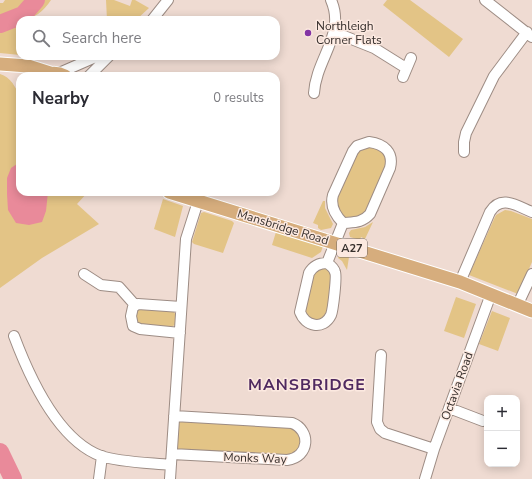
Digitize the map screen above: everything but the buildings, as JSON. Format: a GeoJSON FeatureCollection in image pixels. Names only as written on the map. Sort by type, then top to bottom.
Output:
{"type":"FeatureCollection","features":[{"type":"Feature","properties":{"kind":"main road"},"geometry":{"type":"LineString","coordinates":[[3,64],[28,66],[45,72]]}},
{"type":"Feature","properties":{"kind":"main road"},"geometry":{"type":"LineString","coordinates":[[3,64],[16,72]]}},
{"type":"Feature","properties":{"kind":"main road","name":"Mansbridge Road"},"geometry":{"type":"LineString","coordinates":[[199,197],[460,282],[518,304],[532,311]]}},
{"type":"Feature","properties":{"kind":"street"},"geometry":{"type":"LineString","coordinates":[[314,93],[315,83],[334,32],[336,19],[331,0]]}},
{"type":"Feature","properties":{"kind":"street"},"geometry":{"type":"LineString","coordinates":[[464,152],[466,133],[494,76],[530,34],[485,0]]}},
{"type":"Feature","properties":{"kind":"street"},"geometry":{"type":"LineString","coordinates":[[155,16],[166,1]]}},
{"type":"Feature","properties":{"kind":"street"},"geometry":{"type":"LineString","coordinates":[[334,32],[374,48],[404,73],[411,58]]}},
{"type":"Feature","properties":{"kind":"street"},"geometry":{"type":"LineString","coordinates":[[61,72],[89,60]]}},
{"type":"Feature","properties":{"kind":"street"},"geometry":{"type":"LineString","coordinates":[[92,72],[105,60]]}},
{"type":"Feature","properties":{"kind":"street"},"geometry":{"type":"LineString","coordinates":[[369,142],[378,143],[389,152],[391,163],[370,214],[366,219],[361,221],[342,224],[332,206],[331,201],[333,195],[353,151],[357,146],[369,142]]}},
{"type":"Feature","properties":{"kind":"street"},"geometry":{"type":"LineString","coordinates":[[170,479],[186,239],[199,197]]}},
{"type":"Feature","properties":{"kind":"street"},"geometry":{"type":"LineString","coordinates":[[460,282],[494,206],[498,203],[507,202],[532,212]]}},
{"type":"Feature","properties":{"kind":"street"},"geometry":{"type":"LineString","coordinates":[[327,263],[342,224]]}},
{"type":"Feature","properties":{"kind":"street"},"geometry":{"type":"LineString","coordinates":[[327,263],[334,268],[336,276],[332,312],[328,320],[321,324],[308,323],[304,320],[300,312],[309,273],[311,269],[317,265],[327,263]]}},
{"type":"Feature","properties":{"kind":"street"},"geometry":{"type":"LineString","coordinates":[[84,274],[101,285],[119,288],[135,305]]}},
{"type":"Feature","properties":{"kind":"street"},"geometry":{"type":"LineString","coordinates":[[518,304],[532,274]]}},
{"type":"Feature","properties":{"kind":"street","name":"Octavia Road"},"geometry":{"type":"LineString","coordinates":[[425,479],[434,449],[491,294]]}},
{"type":"Feature","properties":{"kind":"street"},"geometry":{"type":"LineString","coordinates":[[135,305],[144,304],[181,307]]}},
{"type":"Feature","properties":{"kind":"street"},"geometry":{"type":"LineString","coordinates":[[135,305],[131,316],[131,322],[135,328],[140,330],[180,332]]}},
{"type":"Feature","properties":{"kind":"street"},"geometry":{"type":"LineString","coordinates":[[14,336],[23,346],[47,406],[61,425],[88,450],[102,456],[170,465]]}},
{"type":"Feature","properties":{"kind":"street"},"geometry":{"type":"LineString","coordinates":[[381,355],[384,369],[377,422],[380,429],[385,433],[434,449]]}},
{"type":"Feature","properties":{"kind":"street"},"geometry":{"type":"LineString","coordinates":[[449,408],[483,421]]}},
{"type":"Feature","properties":{"kind":"street","name":"Monks Way"},"geometry":{"type":"LineString","coordinates":[[172,454],[287,460],[297,458],[301,455],[305,443],[302,431],[292,423],[174,416]]}},
{"type":"Feature","properties":{"kind":"street"},"geometry":{"type":"LineString","coordinates":[[99,479],[102,456]]}},
{"type":"Feature","properties":{"kind":"shaded area"},"geometry":{"type":"Polygon","coordinates":[[[5,0],[51,0],[45,8],[35,16],[16,16],[16,55],[0,53],[0,3],[3,3],[5,0]]]}},
{"type":"Feature","properties":{"kind":"shaded area"},"geometry":{"type":"Polygon","coordinates":[[[106,0],[114,0],[130,6],[132,0],[135,0],[149,8],[140,16],[107,16],[106,0]]]}},
{"type":"Feature","properties":{"kind":"shaded area"},"geometry":{"type":"Polygon","coordinates":[[[387,0],[410,0],[463,39],[449,57],[383,5],[387,0]]]}},
{"type":"Feature","properties":{"kind":"shaded area"},"geometry":{"type":"Polygon","coordinates":[[[0,74],[7,77],[16,89],[16,196],[84,196],[77,204],[99,224],[42,258],[0,288],[0,74]]]}},
{"type":"Feature","properties":{"kind":"shaded area"},"geometry":{"type":"Polygon","coordinates":[[[374,146],[384,154],[387,165],[367,210],[360,217],[347,218],[340,214],[337,207],[337,199],[340,189],[356,155],[361,149],[374,146]]]}},
{"type":"Feature","properties":{"kind":"shaded area"},"geometry":{"type":"Polygon","coordinates":[[[16,165],[16,196],[48,196],[46,211],[42,222],[29,225],[16,223],[8,210],[7,178],[11,168],[16,165]]]}},
{"type":"Feature","properties":{"kind":"shaded area"},"geometry":{"type":"Polygon","coordinates":[[[163,199],[183,206],[175,237],[154,229],[163,199]]]}},
{"type":"Feature","properties":{"kind":"shaded area"},"geometry":{"type":"Polygon","coordinates":[[[323,201],[325,201],[325,208],[333,224],[331,228],[321,230],[318,228],[318,225],[313,223],[323,201]]]}},
{"type":"Feature","properties":{"kind":"shaded area"},"geometry":{"type":"Polygon","coordinates":[[[505,210],[532,219],[532,262],[518,294],[469,275],[496,215],[505,210]]]}},
{"type":"Feature","properties":{"kind":"shaded area"},"geometry":{"type":"Polygon","coordinates":[[[204,212],[234,223],[223,253],[194,244],[192,242],[201,213],[204,212]]]}},
{"type":"Feature","properties":{"kind":"shaded area"},"geometry":{"type":"Polygon","coordinates":[[[373,222],[365,239],[361,237],[360,240],[350,237],[349,233],[351,230],[365,227],[373,222]]]}},
{"type":"Feature","properties":{"kind":"shaded area"},"geometry":{"type":"Polygon","coordinates":[[[276,232],[323,246],[321,252],[312,258],[272,245],[276,232]]]}},
{"type":"Feature","properties":{"kind":"shaded area"},"geometry":{"type":"Polygon","coordinates":[[[338,252],[353,256],[349,257],[347,270],[342,261],[338,258],[338,252]]]}},
{"type":"Feature","properties":{"kind":"shaded area"},"geometry":{"type":"Polygon","coordinates":[[[327,267],[332,274],[327,312],[321,319],[311,320],[304,309],[313,273],[316,269],[327,267]]]}},
{"type":"Feature","properties":{"kind":"shaded area"},"geometry":{"type":"Polygon","coordinates":[[[456,297],[476,304],[464,338],[444,331],[456,297]]]}},
{"type":"Feature","properties":{"kind":"shaded area"},"geometry":{"type":"Polygon","coordinates":[[[137,308],[172,310],[177,316],[176,324],[170,328],[136,324],[137,308]]]}},
{"type":"Feature","properties":{"kind":"shaded area"},"geometry":{"type":"Polygon","coordinates":[[[492,311],[510,318],[498,351],[479,344],[492,311]]]}},
{"type":"Feature","properties":{"kind":"shaded area"},"geometry":{"type":"Polygon","coordinates":[[[178,422],[286,426],[296,430],[299,434],[301,440],[299,450],[291,456],[181,450],[177,449],[178,422]]]}},
{"type":"Feature","properties":{"kind":"waterway"},"geometry":{"type":"LineString","coordinates":[[20,16],[36,0]]}},
{"type":"Feature","properties":{"kind":"waterway"},"geometry":{"type":"LineString","coordinates":[[0,24],[16,18]]}},
{"type":"Feature","properties":{"kind":"waterway"},"geometry":{"type":"LineString","coordinates":[[0,452],[13,479]]}},
{"type":"Feature","properties":{"kind":"place","name":"Northleigh Corner Flats"},"geometry":{"type":"Point","coordinates":[308,33]}},
{"type":"Feature","properties":{"kind":"district","name":"MANSBRIDGE"},"geometry":{"type":"Point","coordinates":[307,384]}}]}
